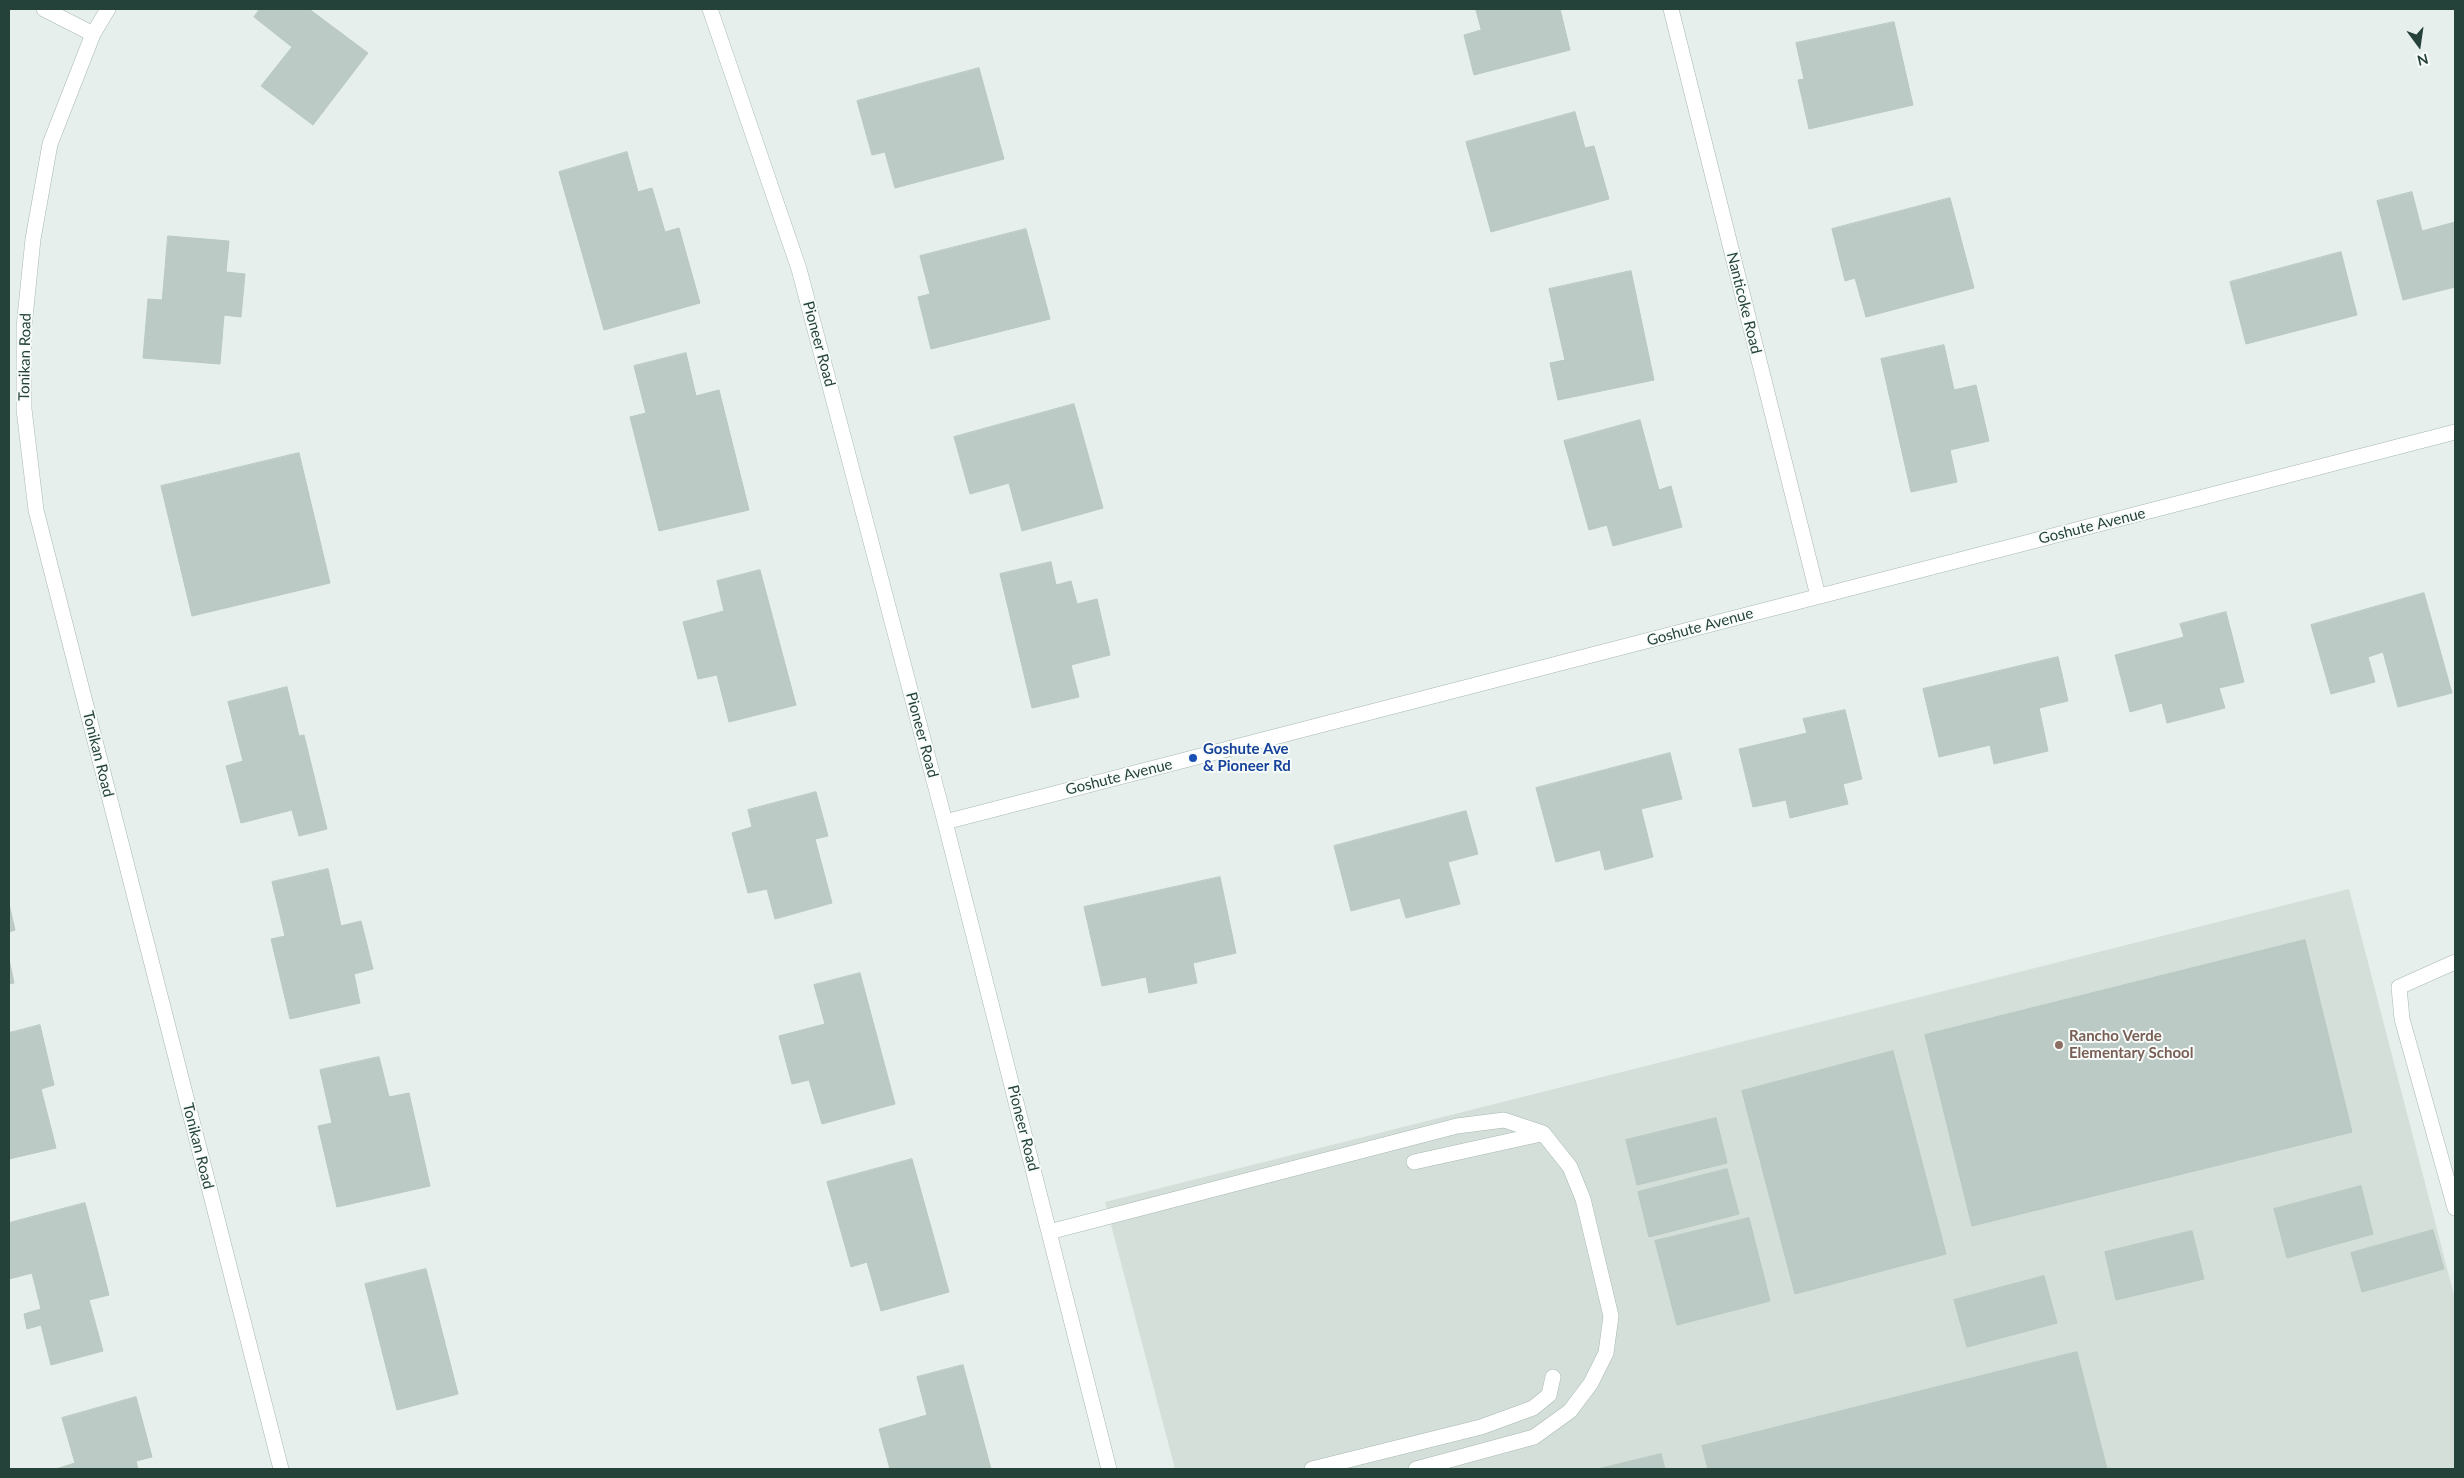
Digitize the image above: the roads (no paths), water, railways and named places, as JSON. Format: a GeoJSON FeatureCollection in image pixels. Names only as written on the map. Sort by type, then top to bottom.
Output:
{"type":"FeatureCollection","features":[{"type":"Feature","properties":{"kind":"street"},"geometry":{"type":"LineString","coordinates":[[44,9],[93,34]]}},
{"type":"Feature","properties":{"kind":"street","name":"Tonikan Road"},"geometry":{"type":"LineString","coordinates":[[108,9],[93,34],[50,144],[33,239],[24,327],[24,400],[36,510],[281,1469]]}},
{"type":"Feature","properties":{"kind":"street","name":"Pioneer Road"},"geometry":{"type":"LineString","coordinates":[[710,9],[799,269],[945,822],[1109,1469]]}},
{"type":"Feature","properties":{"kind":"street","name":"Nanticoke Road"},"geometry":{"type":"LineString","coordinates":[[1671,9],[1818,596]]}},
{"type":"Feature","properties":{"kind":"street","name":"Goshute Avenue"},"geometry":{"type":"LineString","coordinates":[[945,822],[2455,432]]}},
{"type":"Feature","properties":{"kind":"street"},"geometry":{"type":"LineString","coordinates":[[2455,962],[2399,987],[2402,1019],[2455,1208]]}},
{"type":"Feature","properties":{"kind":"street"},"geometry":{"type":"LineString","coordinates":[[1049,1232],[1457,1126],[1504,1120],[1543,1133],[1570,1167],[1583,1199],[1611,1316],[1606,1353],[1591,1383],[1570,1410],[1534,1437],[1416,1469]]}},
{"type":"Feature","properties":{"kind":"street"},"geometry":{"type":"LineString","coordinates":[[1414,1162],[1543,1133]]}},
{"type":"Feature","properties":{"kind":"street"},"geometry":{"type":"LineString","coordinates":[[1312,1469],[1481,1427],[1533,1408],[1549,1395],[1554,1378]]}},
{"type":"Feature","properties":{"kind":"place","name":"Goshute Ave & Pioneer Rd"},"geometry":{"type":"Point","coordinates":[1193,758]}},
{"type":"Feature","properties":{"kind":"place","name":"Rancho Verde Elementary School"},"geometry":{"type":"Point","coordinates":[2059,1045]}}]}
